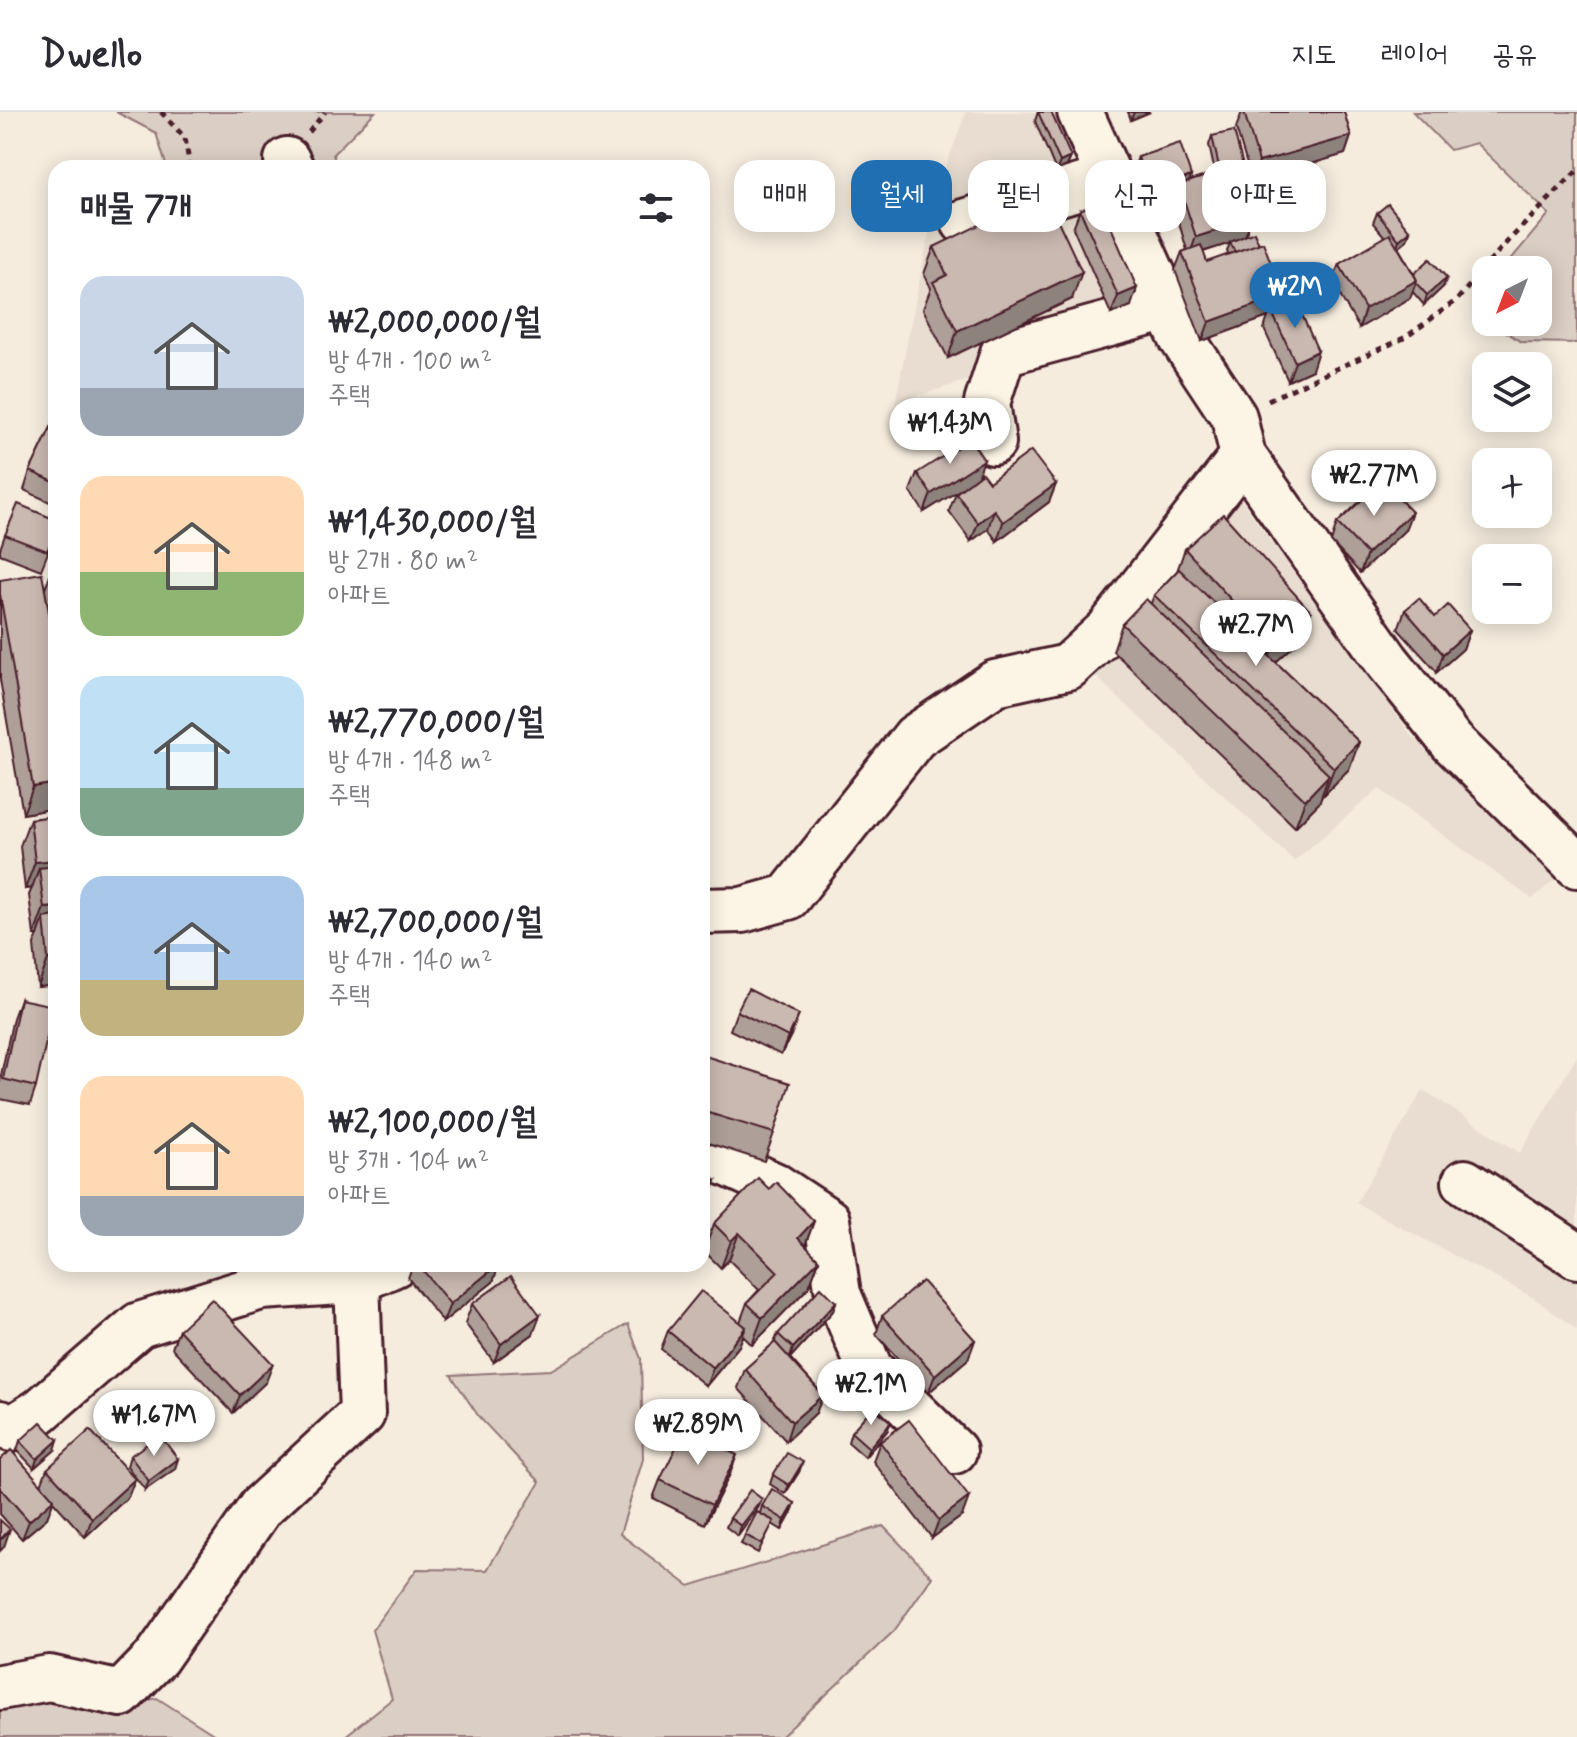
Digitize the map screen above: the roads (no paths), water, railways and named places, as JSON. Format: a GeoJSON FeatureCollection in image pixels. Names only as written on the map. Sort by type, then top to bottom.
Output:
{"type":"FeatureCollection","features":[{"type":"Feature","properties":{"kind":"street"},"geometry":{"type":"LineString","coordinates":[[1080,112],[1101,160]]}},
{"type":"Feature","properties":{"kind":"street"},"geometry":{"type":"LineString","coordinates":[[964,222],[1085,185]]}},
{"type":"Feature","properties":{"kind":"street"},"geometry":{"type":"LineString","coordinates":[[1134,232],[1181,337],[1238,436],[1387,661],[1452,742],[1577,865]]}},
{"type":"Feature","properties":{"kind":"street"},"geometry":{"type":"LineString","coordinates":[[993,442],[987,403],[1003,353],[1168,308]]}},
{"type":"Feature","properties":{"kind":"street"},"geometry":{"type":"LineString","coordinates":[[710,911],[742,910],[788,897],[915,737],[995,683],[1068,667],[1108,630],[1238,436]]}},
{"type":"Feature","properties":{"kind":"street"},"geometry":{"type":"LineString","coordinates":[[710,1156],[774,1185],[827,1220],[838,1294],[870,1369],[954,1451]]}},
{"type":"Feature","properties":{"kind":"street"},"geometry":{"type":"LineString","coordinates":[[1465,1182],[1577,1256]]}},
{"type":"Feature","properties":{"kind":"street"},"geometry":{"type":"LineString","coordinates":[[0,1423],[11,1429],[40,1411],[139,1325],[261,1287],[376,1273],[362,1414],[261,1507],[157,1657],[121,1694],[49,1678],[0,1687]]}}]}
